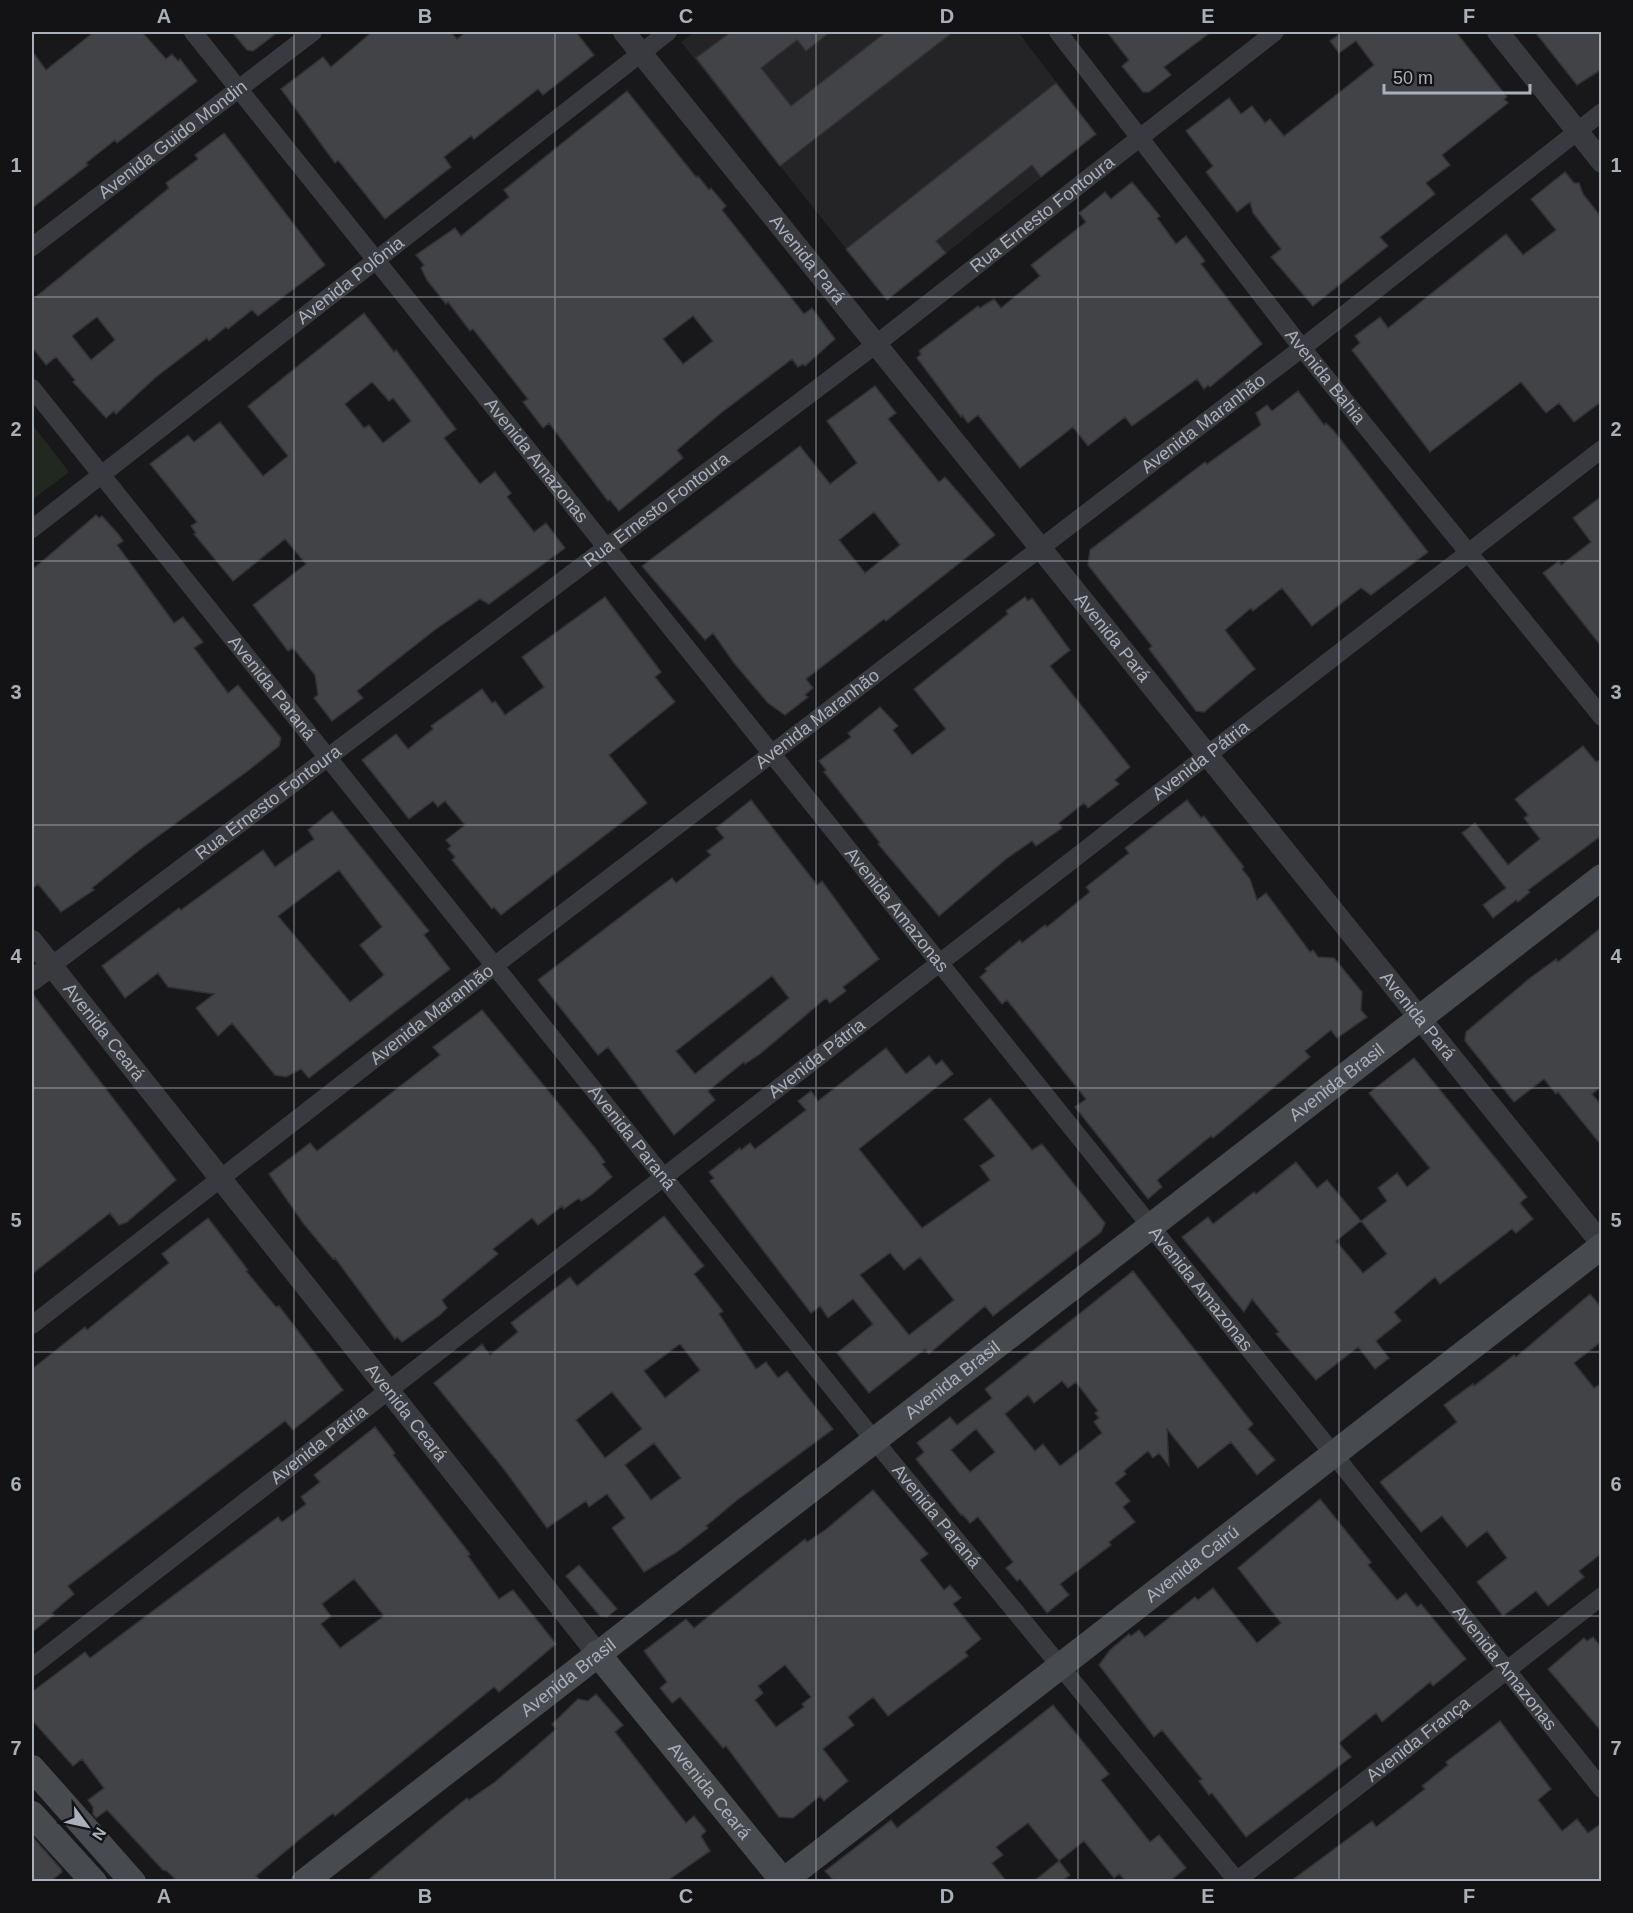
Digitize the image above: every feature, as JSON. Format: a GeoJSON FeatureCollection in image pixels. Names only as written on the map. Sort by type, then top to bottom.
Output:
{"type":"FeatureCollection","features":[{"type":"Feature","properties":{"kind":"main road","name":"Avenida Brasil"},"geometry":{"type":"LineString","coordinates":[[304,1881],[1602,877]]}},
{"type":"Feature","properties":{"kind":"main road","name":"Avenida Cairú"},"geometry":{"type":"LineString","coordinates":[[783,1881],[1602,1245]]}},
{"type":"Feature","properties":{"kind":"main road","name":"Avenida Ceará"},"geometry":{"type":"LineString","coordinates":[[597,1653],[783,1881]]}},
{"type":"Feature","properties":{"kind":"main road"},"geometry":{"type":"LineString","coordinates":[[32,1768],[133,1881]]}},
{"type":"Feature","properties":{"kind":"main road"},"geometry":{"type":"LineString","coordinates":[[32,1814],[94,1881]]}},
{"type":"Feature","properties":{"kind":"street","name":"Avenida Amazonas"},"geometry":{"type":"LineString","coordinates":[[193,32],[1602,1789]]}},
{"type":"Feature","properties":{"kind":"street","name":"Avenida Guido Mondin"},"geometry":{"type":"LineString","coordinates":[[32,247],[313,32]]}},
{"type":"Feature","properties":{"kind":"street","name":"Avenida Pará"},"geometry":{"type":"LineString","coordinates":[[624,32],[1602,1245]]}},
{"type":"Feature","properties":{"kind":"street","name":"Avenida Polônia"},"geometry":{"type":"LineString","coordinates":[[32,529],[668,32]]}},
{"type":"Feature","properties":{"kind":"street","name":"Avenida Bahia"},"geometry":{"type":"LineString","coordinates":[[1058,32],[1142,136],[1302,348],[1602,717]]}},
{"type":"Feature","properties":{"kind":"street","name":"Rua Ernesto Fontoura"},"geometry":{"type":"LineString","coordinates":[[32,980],[875,345],[1275,32]]}},
{"type":"Feature","properties":{"kind":"street"},"geometry":{"type":"LineString","coordinates":[[1498,32],[1602,162]]}},
{"type":"Feature","properties":{"kind":"street","name":"Avenida Maranhão"},"geometry":{"type":"LineString","coordinates":[[32,1325],[494,966],[1041,550],[1602,112]]}},
{"type":"Feature","properties":{"kind":"street","name":"Avenida Paraná"},"geometry":{"type":"LineString","coordinates":[[32,388],[874,1440],[1237,1881]]}},
{"type":"Feature","properties":{"kind":"street","name":"Avenida Pátria"},"geometry":{"type":"LineString","coordinates":[[32,1667],[1602,449]]}},
{"type":"Feature","properties":{"kind":"street","name":"Avenida Ceará"},"geometry":{"type":"LineString","coordinates":[[32,941],[597,1653]]}},
{"type":"Feature","properties":{"kind":"street","name":"Avenida França"},"geometry":{"type":"LineString","coordinates":[[1237,1881],[1602,1596]]}},
{"type":"Feature","properties":{"kind":"shaded area"},"geometry":{"type":"Polygon","coordinates":[[[694,32],[1018,32],[1096,134],[887,300],[681,42],[694,32]]]}},
{"type":"Feature","properties":{"kind":"shaded area"},"geometry":{"type":"Polygon","coordinates":[[[32,424],[69,472],[32,500],[32,424]]]}},
{"type":"Feature","properties":{"kind":"building"},"geometry":{"type":"Polygon","coordinates":[[[94,32],[142,32],[166,59],[172,54],[178,61],[180,59],[197,81],[117,143],[115,140],[86,163],[88,165],[32,208],[32,51],[46,70],[94,32]]]}},
{"type":"Feature","properties":{"kind":"building"},"geometry":{"type":"Polygon","coordinates":[[[232,32],[278,32],[253,51],[247,50],[232,32]]]}},
{"type":"Feature","properties":{"kind":"building"},"geometry":{"type":"Polygon","coordinates":[[[372,32],[451,32],[457,39],[466,32],[576,32],[594,55],[543,95],[538,89],[474,139],[471,136],[444,157],[451,167],[385,219],[338,160],[335,163],[281,89],[323,57],[331,67],[372,32]]]}},
{"type":"Feature","properties":{"kind":"building"},"geometry":{"type":"Polygon","coordinates":[[[731,32],[830,32],[806,51],[797,40],[761,68],[791,106],[886,32],[953,32],[780,166],[696,58],[731,32]]]}},
{"type":"Feature","properties":{"kind":"building"},"geometry":{"type":"Polygon","coordinates":[[[1107,32],[1211,32],[1164,67],[1171,75],[1149,92],[1143,92],[1122,66],[1129,60],[1107,32]]]}},
{"type":"Feature","properties":{"kind":"building"},"geometry":{"type":"Polygon","coordinates":[[[1343,32],[1456,32],[1507,97],[1504,99],[1508,103],[1442,155],[1450,165],[1426,183],[1435,194],[1380,237],[1388,246],[1313,306],[1271,257],[1281,249],[1253,213],[1250,202],[1237,212],[1206,172],[1213,166],[1186,131],[1229,98],[1241,114],[1252,106],[1265,123],[1270,119],[1284,136],[1374,65],[1356,41],[1339,53],[1330,41],[1343,32]]]}},
{"type":"Feature","properties":{"kind":"building"},"geometry":{"type":"Polygon","coordinates":[[[1535,32],[1602,32],[1602,69],[1577,85],[1535,32]]]}},
{"type":"Feature","properties":{"kind":"building"},"geometry":{"type":"Polygon","coordinates":[[[1056,83],[1096,134],[1041,177],[1032,165],[936,241],[946,253],[887,300],[846,249],[1056,83]]]}},
{"type":"Feature","properties":{"kind":"building"},"geometry":{"type":"Polygon","coordinates":[[[627,91],[696,177],[698,176],[709,190],[711,188],[726,206],[722,210],[804,314],[812,308],[835,339],[805,366],[803,364],[798,367],[792,359],[721,413],[677,450],[683,458],[619,511],[610,500],[608,501],[549,423],[543,428],[523,402],[528,399],[473,329],[470,331],[448,302],[446,304],[427,280],[421,268],[424,265],[416,255],[455,228],[461,236],[509,197],[504,190],[627,91]],[[693,316],[663,339],[683,364],[713,341],[693,316]]]}},
{"type":"Feature","properties":{"kind":"building"},"geometry":{"type":"Polygon","coordinates":[[[224,133],[325,265],[258,316],[252,310],[209,341],[207,338],[156,377],[116,414],[114,411],[106,418],[73,382],[75,380],[56,357],[46,365],[32,347],[32,300],[169,188],[166,183],[198,159],[195,155],[224,133]],[[97,317],[72,336],[91,360],[115,340],[97,317]]]}},
{"type":"Feature","properties":{"kind":"building"},"geometry":{"type":"Polygon","coordinates":[[[1565,172],[1574,183],[1579,183],[1583,194],[1602,218],[1602,401],[1574,422],[1559,403],[1546,413],[1521,382],[1430,452],[1352,350],[1360,343],[1355,336],[1380,317],[1388,328],[1506,234],[1523,255],[1556,230],[1531,199],[1565,172]]]}},
{"type":"Feature","properties":{"kind":"building"},"geometry":{"type":"Polygon","coordinates":[[[1132,182],[1160,216],[1157,218],[1176,244],[1186,236],[1205,261],[1201,264],[1262,344],[1210,387],[1208,385],[1204,389],[1197,379],[1132,426],[1125,417],[1088,446],[1073,427],[1020,468],[978,415],[968,423],[962,415],[961,417],[917,358],[921,354],[919,351],[978,306],[980,308],[994,299],[1001,308],[1040,276],[1031,265],[1086,222],[1079,213],[1105,192],[1111,199],[1132,182]]]}},
{"type":"Feature","properties":{"kind":"building"},"geometry":{"type":"Polygon","coordinates":[[[364,313],[394,352],[396,350],[456,429],[444,438],[480,484],[495,472],[511,493],[507,497],[534,532],[546,523],[565,548],[489,604],[480,599],[436,629],[357,691],[363,698],[332,721],[314,698],[318,695],[315,675],[293,648],[288,651],[253,605],[306,564],[285,539],[233,581],[194,534],[196,533],[191,526],[197,522],[150,464],[188,435],[194,442],[220,422],[263,476],[288,456],[248,406],[364,313]],[[372,382],[345,404],[364,428],[369,425],[383,443],[411,421],[393,398],[389,401],[372,382]]]}},
{"type":"Feature","properties":{"kind":"building"},"geometry":{"type":"Polygon","coordinates":[[[875,386],[896,413],[888,419],[939,482],[945,477],[995,535],[886,621],[884,619],[806,679],[813,688],[805,695],[808,697],[785,715],[768,703],[734,663],[713,633],[705,640],[642,566],[800,446],[830,484],[857,463],[827,421],[875,386]],[[874,512],[839,540],[865,573],[900,545],[874,512]]]}},
{"type":"Feature","properties":{"kind":"building"},"geometry":{"type":"Polygon","coordinates":[[[1298,391],[1324,425],[1326,423],[1334,431],[1428,552],[1371,595],[1361,588],[1312,626],[1282,588],[1253,611],[1251,608],[1225,630],[1255,669],[1204,712],[1196,711],[1149,649],[1152,646],[1088,565],[1090,550],[1205,462],[1207,464],[1261,425],[1256,413],[1267,405],[1272,411],[1298,391]]]}},
{"type":"Feature","properties":{"kind":"building"},"geometry":{"type":"Polygon","coordinates":[[[1602,496],[1602,647],[1543,573],[1559,561],[1561,565],[1591,542],[1573,518],[1602,496]]]}},
{"type":"Feature","properties":{"kind":"building"},"geometry":{"type":"Polygon","coordinates":[[[96,515],[99,518],[102,516],[119,535],[123,541],[117,545],[174,623],[183,617],[203,642],[194,648],[228,693],[238,685],[281,738],[279,746],[249,770],[142,848],[92,888],[94,890],[61,912],[38,884],[32,889],[32,570],[96,515]]]}},
{"type":"Feature","properties":{"kind":"building"},"geometry":{"type":"Polygon","coordinates":[[[605,597],[661,672],[655,677],[675,702],[609,755],[647,803],[501,915],[494,907],[492,909],[452,860],[455,857],[448,849],[451,846],[446,840],[465,825],[445,801],[438,807],[433,801],[409,819],[362,760],[396,734],[408,749],[433,729],[431,726],[482,689],[505,715],[544,687],[522,657],[605,597]]]}},
{"type":"Feature","properties":{"kind":"building"},"geometry":{"type":"Polygon","coordinates":[[[1025,597],[1028,601],[1032,598],[1070,650],[1050,666],[1130,767],[1115,780],[1119,784],[1088,808],[1084,803],[1059,823],[1062,828],[1036,846],[1032,841],[1006,859],[939,916],[878,844],[880,843],[824,772],[826,770],[819,761],[851,737],[848,733],[880,707],[898,726],[893,730],[912,755],[946,729],[914,689],[1008,614],[1006,611],[1025,597]]]}},
{"type":"Feature","properties":{"kind":"building"},"geometry":{"type":"Polygon","coordinates":[[[1583,746],[1596,762],[1602,759],[1602,835],[1528,890],[1530,892],[1518,902],[1516,900],[1493,918],[1483,905],[1506,888],[1462,833],[1475,823],[1508,865],[1540,839],[1524,818],[1528,815],[1515,799],[1583,746]]]}},
{"type":"Feature","properties":{"kind":"building"},"geometry":{"type":"Polygon","coordinates":[[[751,800],[817,885],[822,881],[879,959],[843,987],[846,991],[830,1003],[826,998],[760,1054],[745,1064],[744,1062],[708,1091],[715,1100],[674,1135],[608,1047],[598,1055],[538,980],[672,878],[676,883],[711,855],[707,851],[724,838],[716,828],[751,800]],[[772,976],[676,1051],[695,1074],[789,998],[772,976]]]}},
{"type":"Feature","properties":{"kind":"building"},"geometry":{"type":"Polygon","coordinates":[[[1187,800],[1201,818],[1204,816],[1244,867],[1242,869],[1250,879],[1257,900],[1266,893],[1310,952],[1313,950],[1318,957],[1334,958],[1362,992],[1361,1010],[1367,1017],[1337,1038],[1331,1030],[1305,1051],[1310,1057],[1213,1138],[1211,1136],[1157,1180],[1162,1187],[1148,1199],[1075,1107],[1086,1099],[1007,1000],[1002,1004],[980,977],[987,971],[985,969],[1020,940],[1022,943],[1045,925],[1047,927],[1090,892],[1086,887],[1129,853],[1125,848],[1187,800]]]}},
{"type":"Feature","properties":{"kind":"building"},"geometry":{"type":"Polygon","coordinates":[[[332,811],[429,931],[424,935],[450,969],[309,1078],[301,1069],[286,1077],[275,1075],[232,1023],[218,1036],[196,1008],[214,994],[168,987],[158,973],[125,998],[102,966],[179,908],[181,910],[263,850],[275,867],[314,839],[308,830],[332,811]],[[339,870],[278,916],[350,1002],[384,975],[360,945],[382,927],[339,870]]]}},
{"type":"Feature","properties":{"kind":"building"},"geometry":{"type":"Polygon","coordinates":[[[1602,927],[1602,1086],[1592,1094],[1602,1106],[1602,1146],[1558,1092],[1556,1094],[1544,1079],[1514,1102],[1465,1041],[1466,1032],[1530,978],[1556,959],[1558,962],[1602,927]]]}},
{"type":"Feature","properties":{"kind":"building"},"geometry":{"type":"Polygon","coordinates":[[[32,993],[176,1180],[127,1222],[119,1225],[110,1213],[32,1274],[32,993]]]}},
{"type":"Feature","properties":{"kind":"building"},"geometry":{"type":"Polygon","coordinates":[[[482,1010],[595,1148],[605,1162],[602,1164],[612,1177],[590,1196],[581,1201],[579,1198],[564,1209],[562,1206],[538,1225],[532,1218],[493,1249],[498,1254],[442,1300],[447,1308],[440,1315],[402,1342],[397,1337],[395,1339],[335,1258],[333,1259],[303,1223],[269,1174],[310,1143],[317,1151],[440,1055],[433,1047],[482,1010]]]}},
{"type":"Feature","properties":{"kind":"building"},"geometry":{"type":"Polygon","coordinates":[[[886,1048],[906,1074],[929,1056],[936,1065],[942,1060],[953,1074],[859,1149],[922,1228],[990,1180],[980,1166],[995,1156],[964,1119],[990,1098],[1032,1150],[1042,1144],[1105,1223],[1101,1232],[993,1316],[985,1306],[929,1354],[925,1349],[869,1393],[837,1353],[873,1324],[853,1299],[828,1318],[820,1306],[811,1313],[710,1181],[714,1178],[709,1172],[740,1148],[741,1150],[750,1143],[755,1149],[806,1110],[798,1101],[811,1091],[818,1101],[886,1048]],[[890,1253],[860,1275],[909,1335],[954,1300],[920,1257],[904,1270],[890,1253]]]}},
{"type":"Feature","properties":{"kind":"building"},"geometry":{"type":"Polygon","coordinates":[[[1414,1058],[1527,1197],[1520,1203],[1533,1219],[1516,1233],[1512,1229],[1440,1284],[1435,1277],[1394,1312],[1401,1321],[1376,1341],[1389,1358],[1375,1369],[1358,1347],[1316,1380],[1276,1334],[1279,1332],[1252,1299],[1244,1312],[1182,1237],[1208,1217],[1213,1224],[1296,1162],[1317,1188],[1327,1180],[1361,1221],[1387,1201],[1378,1188],[1397,1173],[1407,1187],[1430,1168],[1369,1093],[1414,1058]],[[1361,1221],[1336,1241],[1363,1273],[1387,1254],[1361,1221]]]}},
{"type":"Feature","properties":{"kind":"building"},"geometry":{"type":"Polygon","coordinates":[[[664,1216],[704,1266],[694,1274],[723,1311],[719,1314],[756,1369],[766,1362],[778,1378],[787,1371],[833,1429],[736,1501],[706,1526],[708,1528],[677,1552],[644,1572],[612,1528],[625,1518],[607,1494],[589,1507],[586,1501],[547,1528],[503,1468],[434,1383],[482,1344],[490,1355],[518,1332],[511,1323],[570,1277],[577,1286],[664,1216]],[[680,1344],[644,1371],[665,1398],[700,1370],[680,1344]],[[612,1392],[576,1420],[605,1458],[642,1429],[612,1392]],[[654,1443],[625,1465],[651,1500],[681,1478],[654,1443]]]}},
{"type":"Feature","properties":{"kind":"building"},"geometry":{"type":"Polygon","coordinates":[[[208,1218],[248,1270],[246,1271],[276,1307],[279,1306],[343,1390],[293,1430],[285,1421],[68,1586],[74,1594],[52,1613],[54,1615],[32,1632],[32,1369],[85,1327],[87,1330],[169,1263],[162,1254],[208,1218]]]}},
{"type":"Feature","properties":{"kind":"building"},"geometry":{"type":"Polygon","coordinates":[[[1133,1271],[1253,1424],[1248,1429],[1275,1460],[1257,1475],[1231,1442],[1198,1468],[1167,1429],[1169,1466],[1159,1453],[1153,1458],[1148,1451],[1124,1471],[1126,1474],[1115,1483],[1130,1501],[1123,1507],[1135,1522],[1109,1542],[1111,1545],[1060,1584],[1069,1595],[1047,1613],[1020,1579],[1017,1581],[1006,1568],[1013,1562],[978,1517],[970,1523],[961,1515],[916,1459],[924,1452],[917,1443],[950,1417],[957,1425],[992,1398],[985,1389],[1133,1271]],[[1062,1381],[1034,1403],[1028,1395],[1005,1414],[1035,1451],[1043,1444],[1060,1466],[1102,1433],[1094,1422],[1099,1418],[1095,1413],[1098,1411],[1076,1382],[1068,1388],[1062,1381]],[[976,1429],[951,1450],[970,1472],[995,1452],[976,1429]]]}},
{"type":"Feature","properties":{"kind":"building"},"geometry":{"type":"Polygon","coordinates":[[[1590,1294],[1602,1308],[1602,1341],[1574,1363],[1594,1388],[1602,1383],[1602,1553],[1579,1571],[1584,1577],[1548,1606],[1536,1591],[1503,1616],[1477,1582],[1507,1558],[1487,1531],[1467,1547],[1442,1516],[1421,1532],[1380,1482],[1457,1422],[1444,1405],[1473,1384],[1474,1386],[1514,1355],[1516,1357],[1590,1294]]]}},
{"type":"Feature","properties":{"kind":"building"},"geometry":{"type":"Polygon","coordinates":[[[375,1427],[395,1453],[393,1455],[470,1554],[468,1556],[499,1599],[513,1590],[556,1644],[499,1692],[494,1687],[335,1816],[333,1813],[300,1839],[256,1876],[261,1881],[177,1881],[163,1870],[107,1810],[96,1818],[88,1800],[104,1788],[82,1759],[73,1766],[32,1720],[32,1692],[85,1652],[90,1658],[278,1517],[282,1522],[306,1504],[301,1497],[320,1482],[314,1475],[375,1427]],[[354,1579],[322,1604],[331,1616],[321,1624],[340,1648],[384,1616],[354,1579]]]}},
{"type":"Feature","properties":{"kind":"building"},"geometry":{"type":"Polygon","coordinates":[[[873,1490],[928,1554],[920,1560],[944,1590],[950,1585],[961,1598],[953,1604],[981,1639],[965,1652],[968,1656],[888,1716],[873,1697],[848,1717],[854,1725],[823,1749],[848,1781],[824,1801],[820,1796],[793,1818],[779,1817],[726,1746],[723,1748],[680,1697],[672,1703],[660,1688],[667,1682],[644,1651],[686,1619],[694,1628],[805,1539],[807,1542],[824,1531],[873,1490]],[[785,1665],[758,1686],[763,1693],[755,1700],[776,1727],[804,1707],[802,1704],[811,1697],[785,1665]]]}},
{"type":"Feature","properties":{"kind":"building"},"geometry":{"type":"Polygon","coordinates":[[[1320,1499],[1371,1562],[1368,1565],[1397,1600],[1406,1593],[1417,1607],[1421,1604],[1466,1659],[1433,1686],[1430,1682],[1382,1722],[1376,1713],[1339,1743],[1351,1757],[1246,1837],[1212,1793],[1209,1795],[1199,1781],[1202,1779],[1162,1730],[1154,1737],[1099,1665],[1110,1650],[1129,1634],[1131,1636],[1139,1630],[1145,1637],[1195,1597],[1198,1600],[1213,1588],[1257,1643],[1281,1623],[1238,1568],[1320,1499]]]}},
{"type":"Feature","properties":{"kind":"building"},"geometry":{"type":"Polygon","coordinates":[[[579,1565],[617,1609],[607,1617],[600,1616],[566,1576],[579,1565]]]}},
{"type":"Feature","properties":{"kind":"building"},"geometry":{"type":"Polygon","coordinates":[[[1593,1637],[1602,1648],[1602,1732],[1548,1669],[1584,1638],[1587,1641],[1593,1637]]]}},
{"type":"Feature","properties":{"kind":"building"},"geometry":{"type":"Polygon","coordinates":[[[596,1694],[623,1725],[615,1732],[686,1823],[694,1816],[706,1831],[701,1836],[710,1851],[667,1881],[367,1881],[467,1798],[469,1800],[495,1782],[524,1757],[556,1729],[552,1724],[578,1699],[588,1701],[596,1694]]]}},
{"type":"Feature","properties":{"kind":"building"},"geometry":{"type":"Polygon","coordinates":[[[1053,1705],[1109,1774],[1101,1780],[1150,1842],[1159,1835],[1186,1868],[1170,1881],[1126,1881],[1119,1874],[1114,1878],[1084,1841],[1059,1861],[1028,1823],[996,1847],[1003,1855],[992,1863],[1006,1881],[834,1881],[825,1871],[891,1820],[897,1828],[1053,1705]]]}},
{"type":"Feature","properties":{"kind":"building"},"geometry":{"type":"Polygon","coordinates":[[[1500,1721],[1551,1789],[1538,1800],[1562,1831],[1577,1819],[1588,1833],[1602,1823],[1602,1881],[1291,1881],[1372,1821],[1376,1827],[1425,1789],[1422,1786],[1448,1765],[1446,1762],[1500,1721]]]}},
{"type":"Feature","properties":{"kind":"building"},"geometry":{"type":"Polygon","coordinates":[[[32,1836],[61,1869],[62,1872],[51,1881],[32,1881],[32,1836]]]}},
{"type":"Feature","properties":{"kind":"building"},"geometry":{"type":"Polygon","coordinates":[[[1059,1861],[1070,1875],[1062,1881],[1034,1881],[1059,1861]]]}}]}
